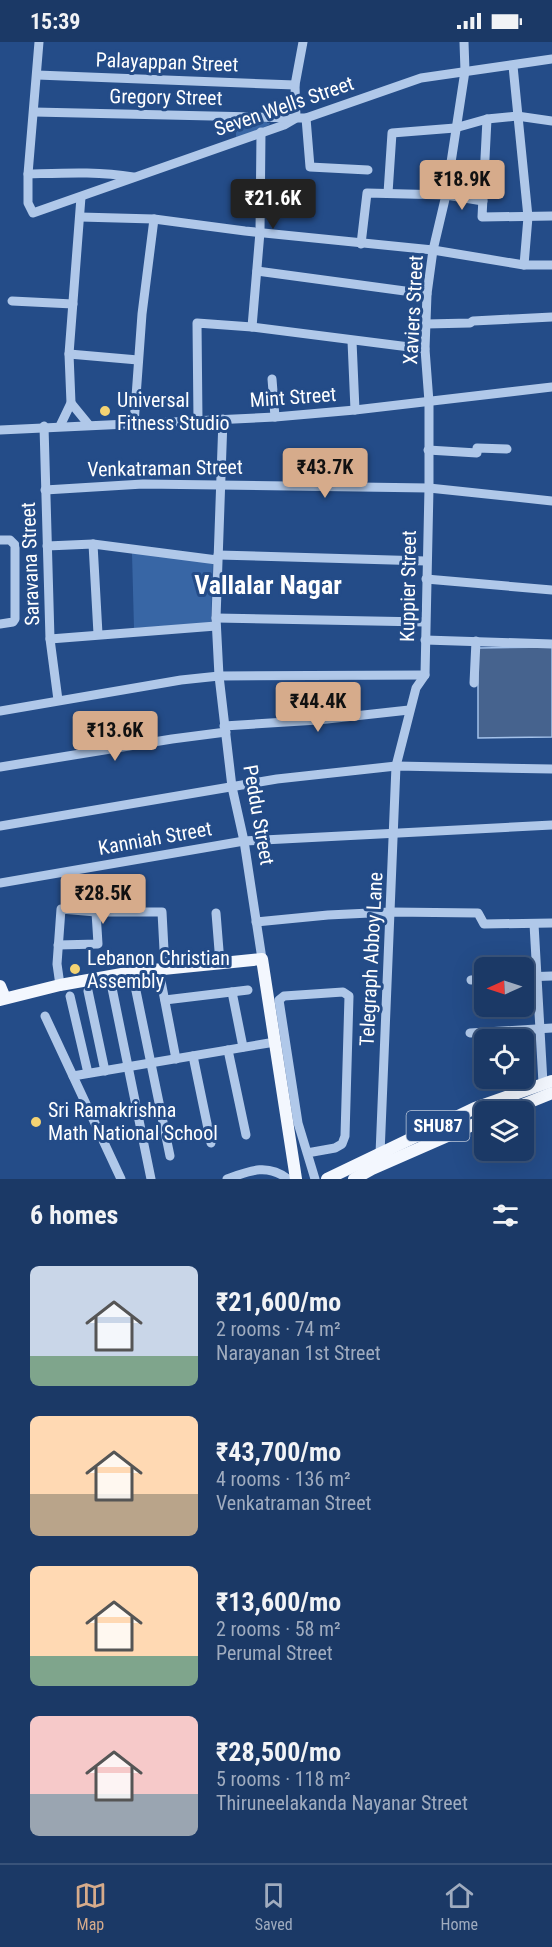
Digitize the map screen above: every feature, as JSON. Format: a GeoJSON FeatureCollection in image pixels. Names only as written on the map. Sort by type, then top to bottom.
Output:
{"type":"FeatureCollection","features":[{"type":"Feature","properties":{"kind":"main road"},"geometry":{"type":"LineString","coordinates":[[0,986],[3,999],[60,985],[133,972],[163,975],[220,963],[262,959]]}},
{"type":"Feature","properties":{"kind":"main road","name":"Peddu Street"},"geometry":{"type":"LineString","coordinates":[[262,959],[296,1179]]}},
{"type":"Feature","properties":{"kind":"main road","name":"SHU87"},"geometry":{"type":"LineString","coordinates":[[327,1179],[476,1108],[547,1082]]}},
{"type":"Feature","properties":{"kind":"main road"},"geometry":{"type":"LineString","coordinates":[[532,1101],[552,1093]]}},
{"type":"Feature","properties":{"kind":"main road","name":"SHU87"},"geometry":{"type":"LineString","coordinates":[[354,1179],[374,1174],[474,1125]]}},
{"type":"Feature","properties":{"kind":"street"},"geometry":{"type":"LineString","coordinates":[[39,42],[28,174],[111,173],[136,178]]}},
{"type":"Feature","properties":{"kind":"street"},"geometry":{"type":"LineString","coordinates":[[303,42],[295,85],[310,167],[368,170]]}},
{"type":"Feature","properties":{"kind":"street","name":"Xaviers Street"},"geometry":{"type":"LineString","coordinates":[[429,402],[425,349],[427,294],[433,250],[446,195],[465,71],[464,42]]}},
{"type":"Feature","properties":{"kind":"street","name":"Seven Wells Street"},"geometry":{"type":"LineString","coordinates":[[28,174],[28,203],[33,213],[421,78],[552,59]]}},
{"type":"Feature","properties":{"kind":"street"},"geometry":{"type":"LineString","coordinates":[[513,66],[528,217],[524,265]]}},
{"type":"Feature","properties":{"kind":"street","name":"Palayappan Street"},"geometry":{"type":"LineString","coordinates":[[37,75],[295,85]]}},
{"type":"Feature","properties":{"kind":"street","name":"Gregory Street"},"geometry":{"type":"LineString","coordinates":[[34,112],[301,118]]}},
{"type":"Feature","properties":{"kind":"street"},"geometry":{"type":"LineString","coordinates":[[388,193],[392,133],[456,128],[487,119],[517,116],[552,121]]}},
{"type":"Feature","properties":{"kind":"street"},"geometry":{"type":"LineString","coordinates":[[487,119],[482,217],[552,216]]}},
{"type":"Feature","properties":{"kind":"street"},"geometry":{"type":"LineString","coordinates":[[252,327],[260,232],[261,132]]}},
{"type":"Feature","properties":{"kind":"street"},"geometry":{"type":"LineString","coordinates":[[362,244],[367,193],[446,195],[483,201]]}},
{"type":"Feature","properties":{"kind":"street"},"geometry":{"type":"LineString","coordinates":[[60,426],[71,403],[69,354],[81,197]]}},
{"type":"Feature","properties":{"kind":"street"},"geometry":{"type":"LineString","coordinates":[[80,217],[154,219],[362,244],[433,250],[524,265],[552,265]]}},
{"type":"Feature","properties":{"kind":"street"},"geometry":{"type":"LineString","coordinates":[[134,424],[138,360],[154,219]]}},
{"type":"Feature","properties":{"kind":"street"},"geometry":{"type":"LineString","coordinates":[[257,271],[427,294]]}},
{"type":"Feature","properties":{"kind":"street"},"geometry":{"type":"LineString","coordinates":[[12,301],[73,304]]}},
{"type":"Feature","properties":{"kind":"street"},"geometry":{"type":"LineString","coordinates":[[426,324],[552,317]]}},
{"type":"Feature","properties":{"kind":"street"},"geometry":{"type":"LineString","coordinates":[[198,421],[197,323],[252,327],[425,349]]}},
{"type":"Feature","properties":{"kind":"street"},"geometry":{"type":"LineString","coordinates":[[352,341],[355,410]]}},
{"type":"Feature","properties":{"kind":"street"},"geometry":{"type":"LineString","coordinates":[[69,354],[138,360]]}},
{"type":"Feature","properties":{"kind":"street"},"geometry":{"type":"LineString","coordinates":[[272,379],[275,417]]}},
{"type":"Feature","properties":{"kind":"street","name":"Mint Street"},"geometry":{"type":"LineString","coordinates":[[0,430],[44,426],[275,417],[552,387]]}},
{"type":"Feature","properties":{"kind":"street","name":"Kuppier Street"},"geometry":{"type":"LineString","coordinates":[[396,766],[409,710],[416,688],[424,675],[429,402]]}},
{"type":"Feature","properties":{"kind":"street"},"geometry":{"type":"LineString","coordinates":[[71,403],[89,426]]}},
{"type":"Feature","properties":{"kind":"street","name":"Peddu Street"},"geometry":{"type":"LineString","coordinates":[[223,419],[216,622],[219,676],[232,787],[244,842],[262,959]]}},
{"type":"Feature","properties":{"kind":"street","name":"Saravana Street"},"geometry":{"type":"LineString","coordinates":[[44,426],[50,639],[58,700]]}},
{"type":"Feature","properties":{"kind":"street"},"geometry":{"type":"LineString","coordinates":[[428,450],[477,453],[477,448],[507,449]]}},
{"type":"Feature","properties":{"kind":"street","name":"Venkatraman Street"},"geometry":{"type":"LineString","coordinates":[[45,490],[143,484],[429,488],[552,501]]}},
{"type":"Feature","properties":{"kind":"street"},"geometry":{"type":"LineString","coordinates":[[0,540],[13,541],[15,544],[15,619],[9,624],[0,624]]}},
{"type":"Feature","properties":{"kind":"street"},"geometry":{"type":"LineString","coordinates":[[93,544],[98,634]]}},
{"type":"Feature","properties":{"kind":"street"},"geometry":{"type":"LineString","coordinates":[[47,546],[93,544],[217,558],[426,561]]}},
{"type":"Feature","properties":{"kind":"street"},"geometry":{"type":"LineString","coordinates":[[426,579],[552,590]]}},
{"type":"Feature","properties":{"kind":"street"},"geometry":{"type":"LineString","coordinates":[[50,639],[216,622],[425,622]]}},
{"type":"Feature","properties":{"kind":"street"},"geometry":{"type":"LineString","coordinates":[[425,640],[552,644]]}},
{"type":"Feature","properties":{"kind":"street"},"geometry":{"type":"LineString","coordinates":[[474,683],[477,641]]}},
{"type":"Feature","properties":{"kind":"street"},"geometry":{"type":"LineString","coordinates":[[0,711],[181,680],[219,676],[424,675]]}},
{"type":"Feature","properties":{"kind":"street"},"geometry":{"type":"LineString","coordinates":[[0,767],[225,729],[409,710]]}},
{"type":"Feature","properties":{"kind":"street"},"geometry":{"type":"LineString","coordinates":[[0,826],[277,779],[396,766],[552,770]]}},
{"type":"Feature","properties":{"kind":"street","name":"Telegraph Abboy Lane"},"geometry":{"type":"LineString","coordinates":[[380,1154],[392,912],[396,766]]}},
{"type":"Feature","properties":{"kind":"street","name":"Kanniah Street"},"geometry":{"type":"LineString","coordinates":[[0,883],[244,842],[552,825]]}},
{"type":"Feature","properties":{"kind":"street"},"geometry":{"type":"LineString","coordinates":[[60,985],[57,964],[61,909],[96,912],[162,912],[165,1000],[176,1059]]}},
{"type":"Feature","properties":{"kind":"street"},"geometry":{"type":"LineString","coordinates":[[58,945],[98,944],[96,912]]}},
{"type":"Feature","properties":{"kind":"street"},"geometry":{"type":"LineString","coordinates":[[256,922],[392,912],[478,913],[484,924],[552,923]]}},
{"type":"Feature","properties":{"kind":"street"},"geometry":{"type":"LineString","coordinates":[[216,913],[220,963]]}},
{"type":"Feature","properties":{"kind":"street"},"geometry":{"type":"LineString","coordinates":[[534,924],[539,1028],[547,1082]]}},
{"type":"Feature","properties":{"kind":"street"},"geometry":{"type":"LineString","coordinates":[[536,976],[552,975]]}},
{"type":"Feature","properties":{"kind":"street"},"geometry":{"type":"LineString","coordinates":[[135,986],[170,1156]]}},
{"type":"Feature","properties":{"kind":"street"},"geometry":{"type":"LineString","coordinates":[[112,988],[151,1179]]}},
{"type":"Feature","properties":{"kind":"street"},"geometry":{"type":"LineString","coordinates":[[165,1000],[248,990]]}},
{"type":"Feature","properties":{"kind":"street"},"geometry":{"type":"LineString","coordinates":[[88,991],[105,1071]]}},
{"type":"Feature","properties":{"kind":"street"},"geometry":{"type":"LineString","coordinates":[[232,992],[243,1047]]}},
{"type":"Feature","properties":{"kind":"street"},"geometry":{"type":"LineString","coordinates":[[307,1153],[335,1148],[342,1144],[345,1136],[349,996],[343,992],[284,996],[279,1000],[298,1122],[307,1153],[315,1179]]}},
{"type":"Feature","properties":{"kind":"street"},"geometry":{"type":"LineString","coordinates":[[70,996],[88,1073]]}},
{"type":"Feature","properties":{"kind":"street"},"geometry":{"type":"LineString","coordinates":[[45,1016],[122,1179]]}},
{"type":"Feature","properties":{"kind":"street"},"geometry":{"type":"LineString","coordinates":[[470,1033],[552,1028]]}},
{"type":"Feature","properties":{"kind":"street"},"geometry":{"type":"LineString","coordinates":[[73,1076],[275,1042]]}},
{"type":"Feature","properties":{"kind":"street"},"geometry":{"type":"LineString","coordinates":[[228,1050],[246,1135]]}},
{"type":"Feature","properties":{"kind":"street"},"geometry":{"type":"LineString","coordinates":[[193,1056],[211,1143]]}},
{"type":"Feature","properties":{"kind":"street"},"geometry":{"type":"LineString","coordinates":[[227,1179],[269,1169],[288,1179]]}},
{"type":"Feature","properties":{"kind":"shaded area"},"geometry":{"type":"Polygon","coordinates":[[[229,119],[267,120],[267,123],[270,123],[236,139],[236,128],[229,128],[229,119]]]}},
{"type":"Feature","properties":{"kind":"shaded area"},"geometry":{"type":"Polygon","coordinates":[[[132,553],[213,562],[211,623],[134,628],[132,553]]]}},
{"type":"Feature","properties":{"kind":"shaded area"},"geometry":{"type":"Polygon","coordinates":[[[552,647],[552,737],[478,738],[478,648],[552,647]]]}},
{"type":"Feature","properties":{"kind":"place","name":"Universal Fitness Studio"},"geometry":{"type":"Point","coordinates":[105,411]}},
{"type":"Feature","properties":{"kind":"place","name":"Lebanon Christian Assembly"},"geometry":{"type":"Point","coordinates":[75,969]}},
{"type":"Feature","properties":{"kind":"place","name":"Sri Ramakrishna Math National School"},"geometry":{"type":"Point","coordinates":[36,1122]}},
{"type":"Feature","properties":{"kind":"district","name":"Vallalar Nagar"},"geometry":{"type":"Point","coordinates":[268,585]}}]}
